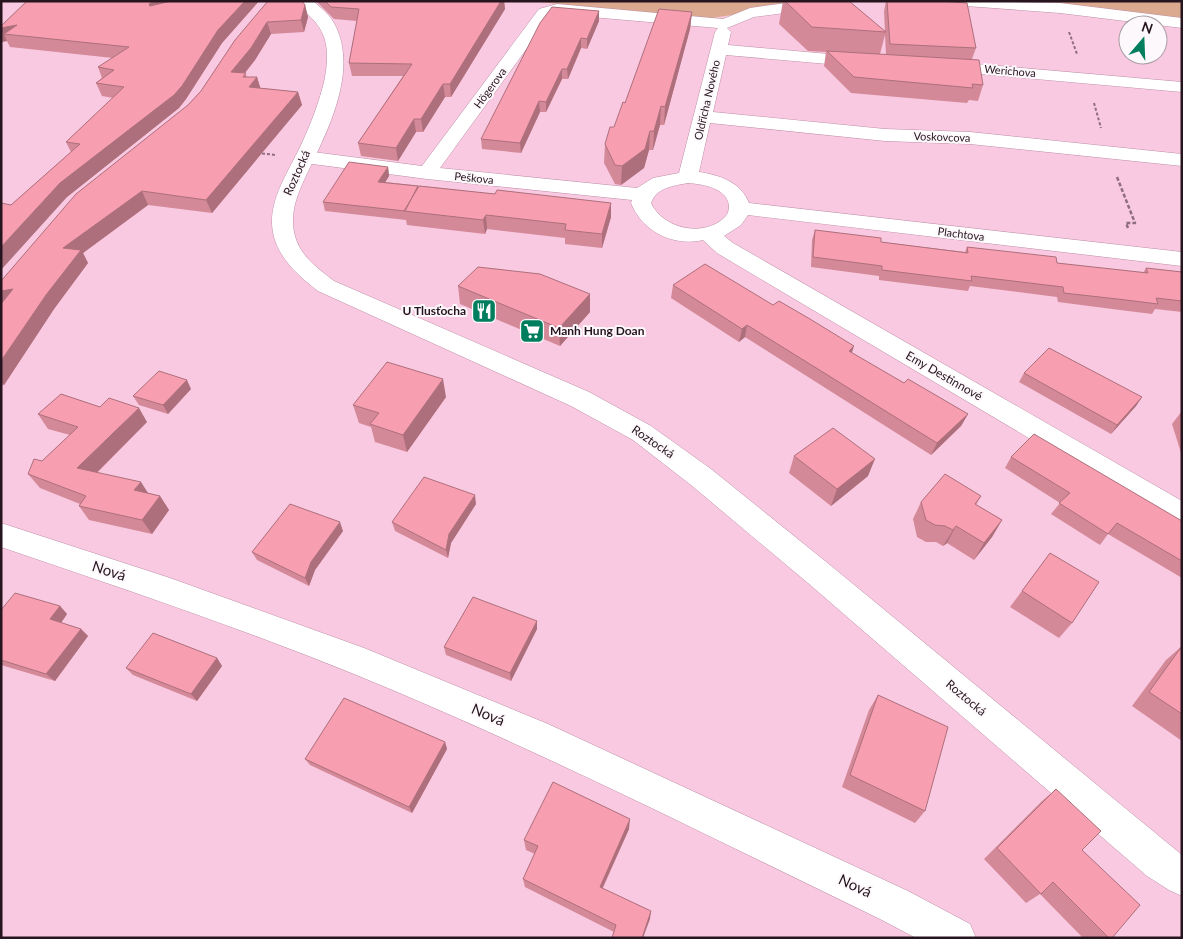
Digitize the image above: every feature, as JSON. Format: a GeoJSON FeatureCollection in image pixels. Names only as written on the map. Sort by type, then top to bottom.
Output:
{"type":"FeatureCollection","features":[{"type":"Feature","properties":{"kind":"street","name":"Roztocká"},"geometry":{"type":"LineString","coordinates":[[304,1],[325,21],[332,34],[336,58],[333,84],[305,156],[285,196],[282,217],[285,239],[300,264],[326,286],[580,399],[642,433],[701,477],[812,568],[1160,863],[1182,877]]}},
{"type":"Feature","properties":{"kind":"street"},"geometry":{"type":"LineString","coordinates":[[725,24],[750,13],[837,1]]}},
{"type":"Feature","properties":{"kind":"street"},"geometry":{"type":"LineString","coordinates":[[966,1],[1060,8],[1182,23]]}},
{"type":"Feature","properties":{"kind":"street","name":"Högerova"},"geometry":{"type":"LineString","coordinates":[[427,173],[546,12],[557,9],[725,24]]}},
{"type":"Feature","properties":{"kind":"street","name":"Oldřicha Nového"},"geometry":{"type":"LineString","coordinates":[[688,177],[725,24]]}},
{"type":"Feature","properties":{"kind":"street"},"geometry":{"type":"LineString","coordinates":[[719,49],[878,63]]}},
{"type":"Feature","properties":{"kind":"street","name":"Werichova"},"geometry":{"type":"LineString","coordinates":[[925,65],[992,69],[1182,87]]}},
{"type":"Feature","properties":{"kind":"street","name":"Voskovcova"},"geometry":{"type":"LineString","coordinates":[[703,117],[885,135],[970,138],[1182,160]]}},
{"type":"Feature","properties":{"kind":"street","name":"Peškova"},"geometry":{"type":"LineString","coordinates":[[305,156],[427,173],[643,195]]}},
{"type":"Feature","properties":{"kind":"street"},"geometry":{"type":"LineString","coordinates":[[688,177],[705,178],[719,183],[730,190],[737,198],[740,208],[738,217],[730,225],[708,233],[679,233],[662,228],[649,220],[642,210],[643,195],[657,183],[671,178],[688,177]]}},
{"type":"Feature","properties":{"kind":"street","name":"Plachtova"},"geometry":{"type":"LineString","coordinates":[[740,208],[1182,259]]}},
{"type":"Feature","properties":{"kind":"street","name":"Emy Destinnové"},"geometry":{"type":"LineString","coordinates":[[708,233],[725,248],[1182,515]]}},
{"type":"Feature","properties":{"kind":"street","name":"Nová"},"geometry":{"type":"LineString","coordinates":[[1,535],[170,591],[382,670],[536,736],[894,905],[956,938]]}},
{"type":"Feature","properties":{"kind":"path"},"geometry":{"type":"LineString","coordinates":[[1060,8],[1135,223],[1126,223]]}},
{"type":"Feature","properties":{"kind":"path"},"geometry":{"type":"LineString","coordinates":[[249,152],[268,154]]}},
{"type":"Feature","properties":{"kind":"shaded area"},"geometry":{"type":"Polygon","coordinates":[[[529,1],[821,1],[706,19],[529,1]]]}},
{"type":"Feature","properties":{"kind":"shaded area"},"geometry":{"type":"Polygon","coordinates":[[[1004,1],[1182,1],[1182,19],[1168,17],[1168,15],[1153,15],[1101,8],[1004,1]]]}},
{"type":"Feature","properties":{"kind":"building"},"geometry":{"type":"Polygon","coordinates":[[[27,1],[154,1],[149,4],[150,6],[171,1],[245,1],[218,30],[182,86],[174,95],[60,183],[1,247],[1,203],[11,205],[80,144],[66,142],[124,87],[96,83],[114,70],[98,67],[129,47],[4,34],[17,25],[1,28],[1,26],[27,1]]]}},
{"type":"Feature","properties":{"kind":"building"},"geometry":{"type":"Polygon","coordinates":[[[268,1],[302,1],[305,5],[301,20],[267,22],[251,48],[231,72],[246,73],[243,77],[257,77],[249,87],[298,92],[206,200],[142,191],[63,248],[81,250],[46,295],[1,361],[1,304],[13,289],[1,291],[1,281],[76,194],[188,105],[201,91],[235,40],[268,1]]]}},
{"type":"Feature","properties":{"kind":"building"},"geometry":{"type":"Polygon","coordinates":[[[325,1],[501,1],[450,84],[443,84],[421,119],[414,119],[396,148],[358,143],[412,64],[349,63],[359,9],[331,7],[325,1]]]}},
{"type":"Feature","properties":{"kind":"building"},"geometry":{"type":"Polygon","coordinates":[[[785,1],[849,1],[886,32],[812,27],[785,1]]]}},
{"type":"Feature","properties":{"kind":"building"},"geometry":{"type":"Polygon","coordinates":[[[887,1],[967,3],[976,48],[890,44],[887,1]]]}},
{"type":"Feature","properties":{"kind":"building"},"geometry":{"type":"Polygon","coordinates":[[[552,7],[599,11],[587,39],[581,38],[567,69],[562,69],[546,102],[539,101],[520,143],[481,139],[540,23],[552,7]]]}},
{"type":"Feature","properties":{"kind":"building"},"geometry":{"type":"Polygon","coordinates":[[[659,9],[692,12],[665,107],[661,106],[654,131],[650,131],[645,149],[622,166],[615,165],[605,144],[610,127],[614,127],[623,102],[625,103],[659,9]]]}},
{"type":"Feature","properties":{"kind":"building"},"geometry":{"type":"Polygon","coordinates":[[[827,51],[979,60],[983,85],[972,84],[973,88],[854,77],[827,51]]]}},
{"type":"Feature","properties":{"kind":"building"},"geometry":{"type":"Polygon","coordinates":[[[349,162],[388,167],[378,182],[418,186],[405,211],[323,202],[349,162]]]}},
{"type":"Feature","properties":{"kind":"building"},"geometry":{"type":"Polygon","coordinates":[[[419,186],[495,194],[497,190],[611,203],[602,234],[565,230],[566,224],[486,215],[483,220],[404,211],[419,186]]]}},
{"type":"Feature","properties":{"kind":"building"},"geometry":{"type":"Polygon","coordinates":[[[815,230],[881,238],[881,242],[968,253],[967,247],[1056,257],[1057,263],[1148,273],[1146,268],[1182,272],[1182,301],[1156,298],[1158,304],[1064,293],[1063,287],[971,276],[972,281],[882,270],[882,266],[813,257],[815,230]]]}},
{"type":"Feature","properties":{"kind":"building"},"geometry":{"type":"Polygon","coordinates":[[[705,264],[773,305],[779,301],[810,319],[854,346],[849,351],[904,383],[908,379],[968,414],[937,443],[747,325],[742,329],[673,285],[705,264]]]}},
{"type":"Feature","properties":{"kind":"building"},"geometry":{"type":"Polygon","coordinates":[[[478,267],[540,274],[590,294],[559,328],[458,286],[478,267]]]}},
{"type":"Feature","properties":{"kind":"building"},"geometry":{"type":"Polygon","coordinates":[[[1049,348],[1142,397],[1117,425],[1024,373],[1049,348]]]}},
{"type":"Feature","properties":{"kind":"building"},"geometry":{"type":"Polygon","coordinates":[[[387,362],[443,379],[403,435],[370,424],[379,413],[353,405],[387,362]]]}},
{"type":"Feature","properties":{"kind":"building"},"geometry":{"type":"Polygon","coordinates":[[[159,371],[187,380],[163,405],[133,396],[159,371]]]}},
{"type":"Feature","properties":{"kind":"building"},"geometry":{"type":"Polygon","coordinates":[[[61,394],[100,407],[109,398],[139,408],[77,468],[141,482],[134,490],[160,496],[142,520],[79,506],[86,496],[28,474],[34,459],[42,461],[78,427],[38,414],[61,394]]]}},
{"type":"Feature","properties":{"kind":"building"},"geometry":{"type":"Polygon","coordinates":[[[833,428],[875,459],[837,489],[794,456],[833,428]]]}},
{"type":"Feature","properties":{"kind":"building"},"geometry":{"type":"Polygon","coordinates":[[[1034,434],[1182,521],[1182,561],[1117,523],[1108,534],[1059,503],[1070,493],[1011,457],[1034,434]]]}},
{"type":"Feature","properties":{"kind":"building"},"geometry":{"type":"Polygon","coordinates":[[[945,474],[981,496],[975,504],[1002,520],[984,543],[956,526],[953,530],[945,526],[935,525],[926,520],[921,502],[945,474]]]}},
{"type":"Feature","properties":{"kind":"building"},"geometry":{"type":"Polygon","coordinates":[[[424,477],[475,495],[449,534],[446,550],[392,522],[424,477]]]}},
{"type":"Feature","properties":{"kind":"building"},"geometry":{"type":"Polygon","coordinates":[[[290,504],[340,522],[311,562],[305,578],[252,552],[290,504]]]}},
{"type":"Feature","properties":{"kind":"building"},"geometry":{"type":"Polygon","coordinates":[[[1050,553],[1099,582],[1072,623],[1022,591],[1050,553]]]}},
{"type":"Feature","properties":{"kind":"building"},"geometry":{"type":"Polygon","coordinates":[[[15,593],[60,606],[50,619],[81,629],[46,674],[1,660],[1,610],[15,593]]]}},
{"type":"Feature","properties":{"kind":"building"},"geometry":{"type":"Polygon","coordinates":[[[473,597],[537,621],[510,673],[444,647],[473,597]]]}},
{"type":"Feature","properties":{"kind":"building"},"geometry":{"type":"Polygon","coordinates":[[[153,633],[217,658],[191,694],[126,668],[153,633]]]}},
{"type":"Feature","properties":{"kind":"building"},"geometry":{"type":"Polygon","coordinates":[[[1182,646],[1182,714],[1149,692],[1182,646]]]}},
{"type":"Feature","properties":{"kind":"building"},"geometry":{"type":"Polygon","coordinates":[[[878,695],[948,727],[925,811],[850,775],[878,695]]]}},
{"type":"Feature","properties":{"kind":"building"},"geometry":{"type":"Polygon","coordinates":[[[344,698],[445,742],[409,807],[305,759],[344,698]]]}},
{"type":"Feature","properties":{"kind":"building"},"geometry":{"type":"Polygon","coordinates":[[[553,782],[630,819],[600,887],[651,911],[642,938],[612,938],[616,925],[523,879],[538,846],[524,840],[553,782]]]}},
{"type":"Feature","properties":{"kind":"building"},"geometry":{"type":"Polygon","coordinates":[[[1056,789],[1101,831],[1082,850],[1140,905],[1112,938],[1109,938],[1053,882],[1041,894],[997,848],[1056,789]]]}},
{"type":"Feature","properties":{"kind":"place","name":"U Tlusťocha"},"geometry":{"type":"Point","coordinates":[484,311]}},
{"type":"Feature","properties":{"kind":"place","name":"Manh Hung Doan"},"geometry":{"type":"Point","coordinates":[532,331]}}]}
